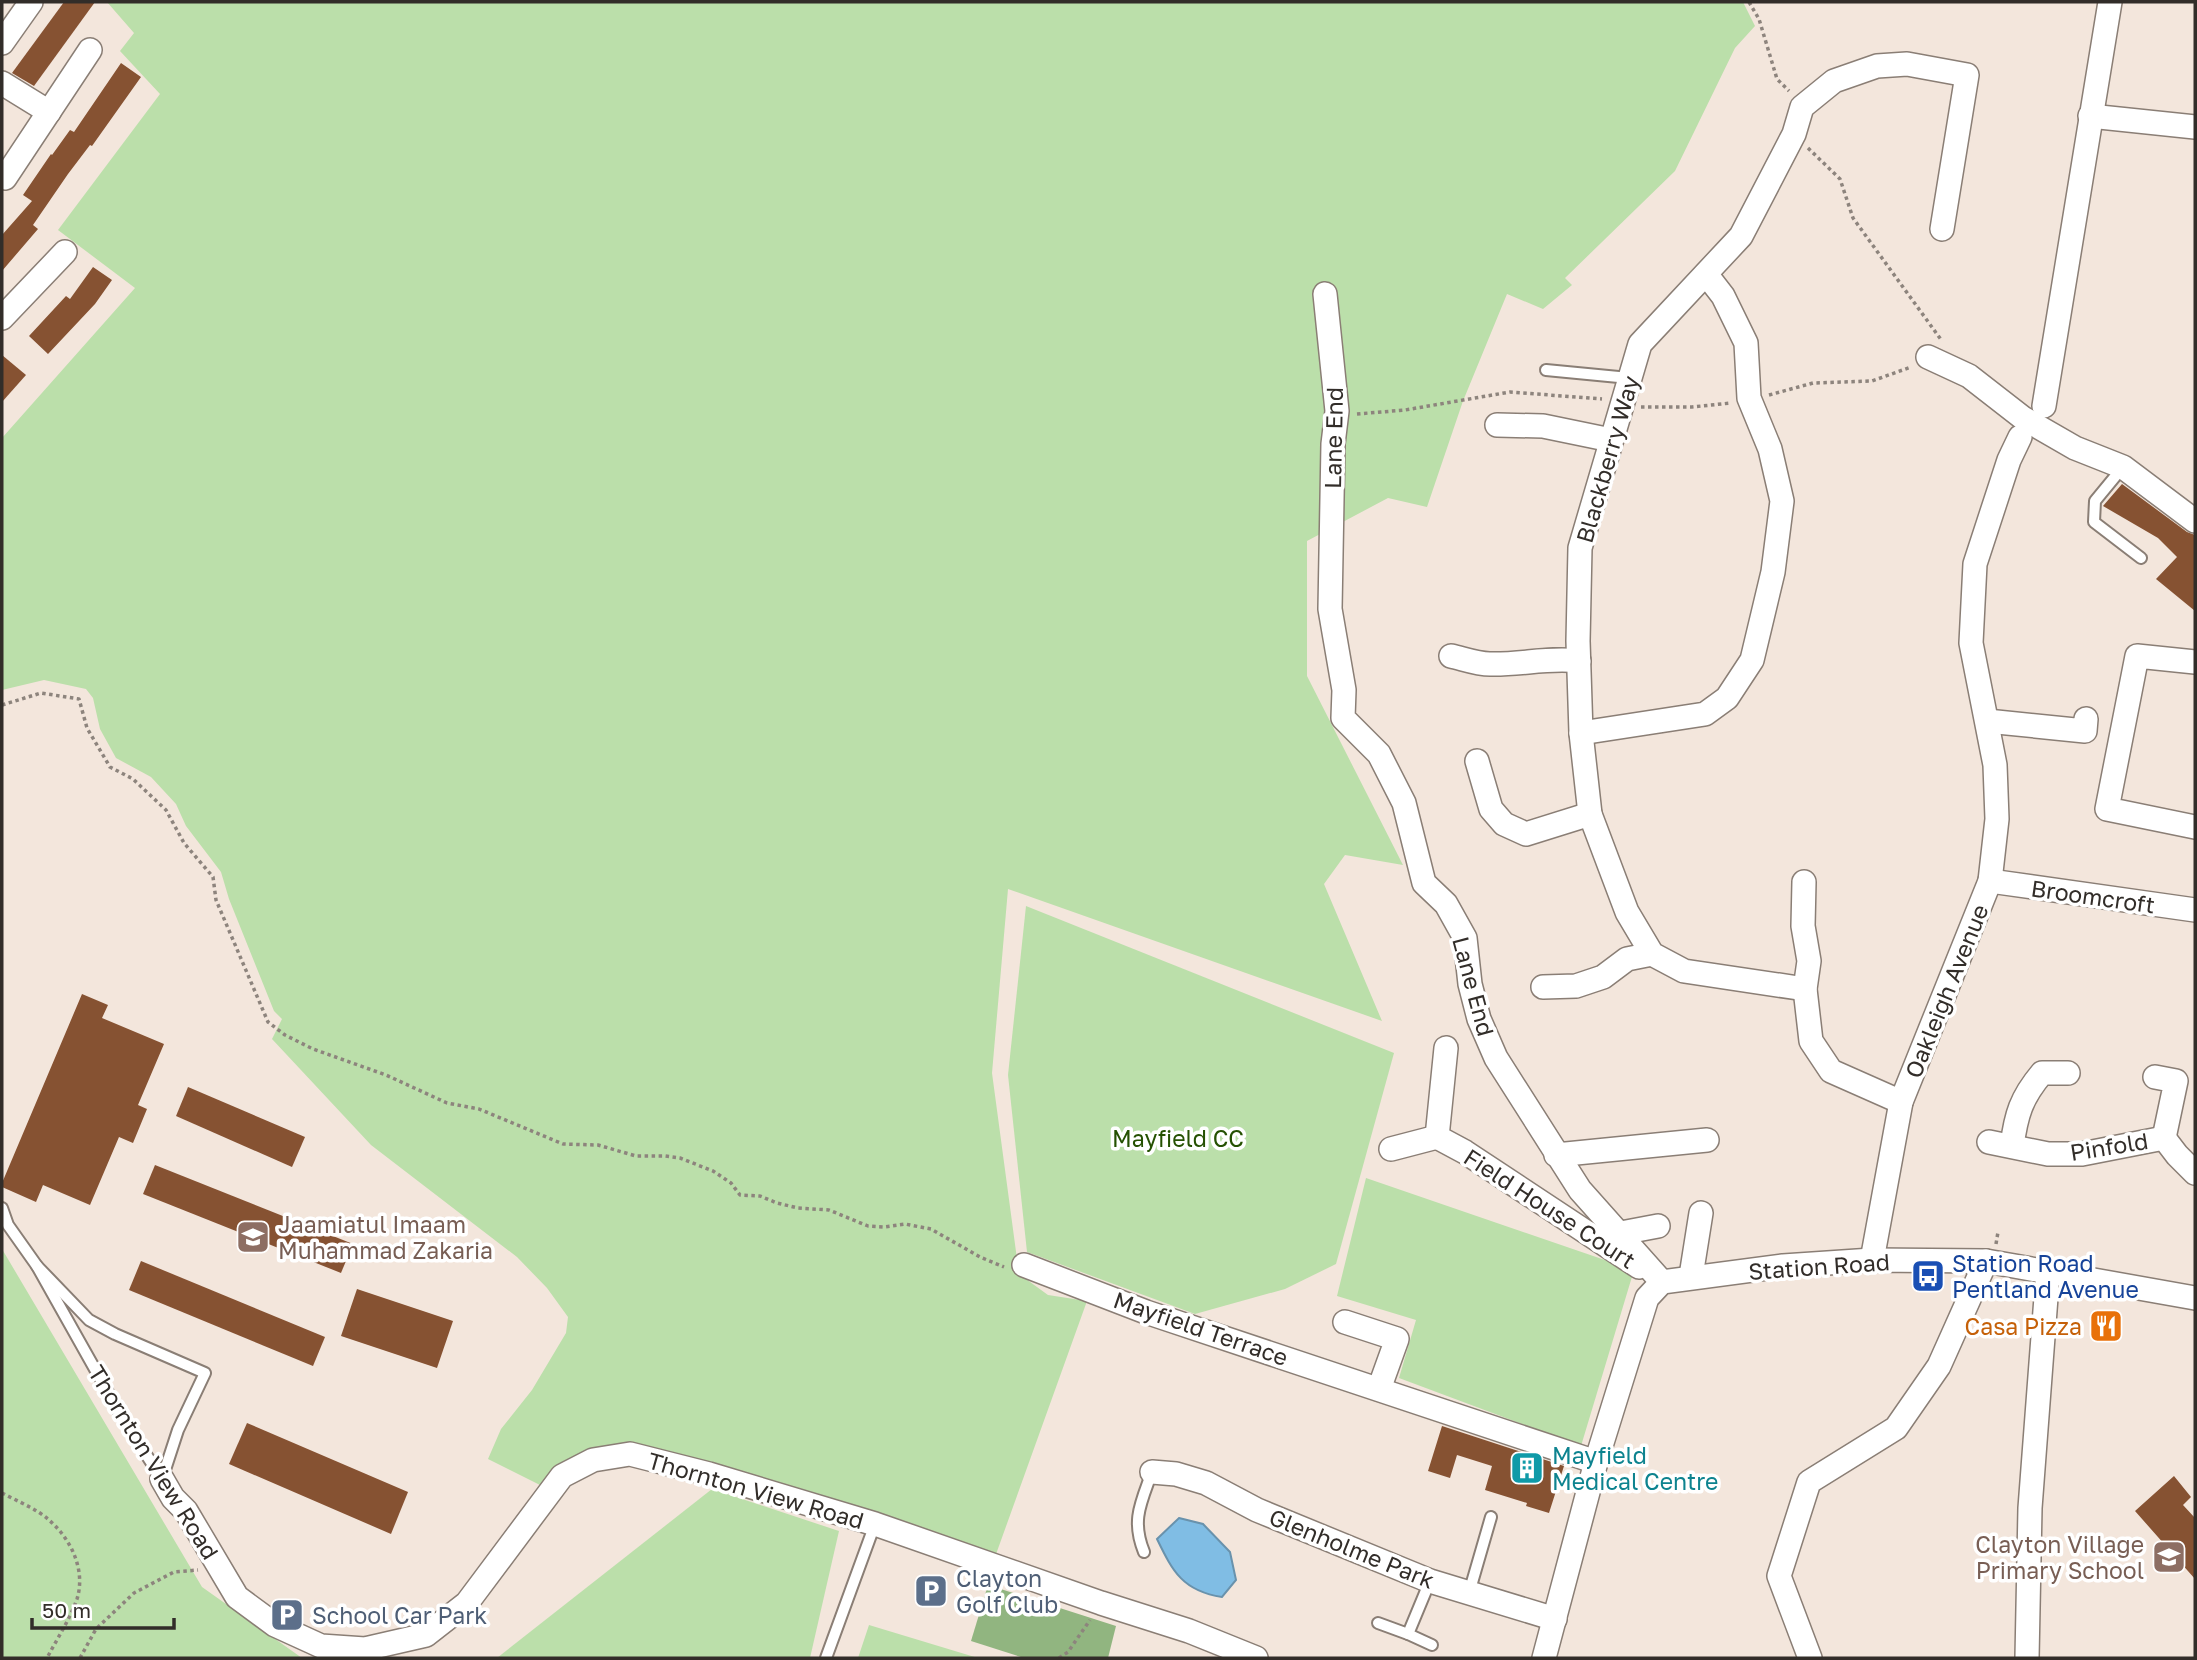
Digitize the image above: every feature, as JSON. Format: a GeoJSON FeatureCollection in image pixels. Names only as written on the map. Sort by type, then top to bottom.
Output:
{"type":"FeatureCollection","features":[{"type":"Feature","properties":{"kind":"street"},"geometry":{"type":"LineString","coordinates":[[2,43],[31,2]]}},
{"type":"Feature","properties":{"kind":"street"},"geometry":{"type":"LineString","coordinates":[[2044,406],[2110,2]]}},
{"type":"Feature","properties":{"kind":"street"},"geometry":{"type":"LineString","coordinates":[[5,178],[90,50]]}},
{"type":"Feature","properties":{"kind":"street"},"geometry":{"type":"LineString","coordinates":[[1802,107],[1834,81],[1877,66],[1907,64],[1967,75],[1942,229]]}},
{"type":"Feature","properties":{"kind":"street"},"geometry":{"type":"LineString","coordinates":[[2,83],[49,112]]}},
{"type":"Feature","properties":{"kind":"street","name":"Blackberry Way"},"geometry":{"type":"LineString","coordinates":[[1651,954],[1626,912],[1590,814],[1581,733],[1580,548],[1640,344],[1741,236],[1794,134],[1802,107]]}},
{"type":"Feature","properties":{"kind":"street"},"geometry":{"type":"LineString","coordinates":[[2090,116],[2195,127]]}},
{"type":"Feature","properties":{"kind":"street"},"geometry":{"type":"LineString","coordinates":[[2,317],[65,252]]}},
{"type":"Feature","properties":{"kind":"street"},"geometry":{"type":"LineString","coordinates":[[1581,733],[1705,714],[1727,698],[1752,660],[1773,572],[1782,501],[1770,449],[1749,398],[1746,343],[1723,296],[1706,274]]}},
{"type":"Feature","properties":{"kind":"street","name":"Lane End"},"geometry":{"type":"LineString","coordinates":[[1325,294],[1337,411],[1333,444],[1330,610],[1344,690],[1343,718],[1380,754],[1404,803],[1424,883],[1446,904],[1465,938],[1470,984],[1496,1058],[1580,1190],[1662,1282]]}},
{"type":"Feature","properties":{"kind":"street"},"geometry":{"type":"LineString","coordinates":[[1936,351],[1949,369],[1969,376],[2023,418],[2075,448],[2123,467],[2195,521]]}},
{"type":"Feature","properties":{"kind":"street"},"geometry":{"type":"LineString","coordinates":[[1497,425],[1543,426],[1611,440]]}},
{"type":"Feature","properties":{"kind":"street","name":"Oakleigh Avenue"},"geometry":{"type":"LineString","coordinates":[[1871,1260],[1901,1102],[1990,881],[1997,819],[1995,765],[1971,643],[1975,564],[2009,460],[2020,438]]}},
{"type":"Feature","properties":{"kind":"street"},"geometry":{"type":"LineString","coordinates":[[1451,656],[1486,664],[1511,664],[1544,659],[1579,661]]}},
{"type":"Feature","properties":{"kind":"street"},"geometry":{"type":"LineString","coordinates":[[2195,663],[2137,656],[2107,809],[2195,827]]}},
{"type":"Feature","properties":{"kind":"street"},"geometry":{"type":"LineString","coordinates":[[1987,721],[2085,731],[2086,719]]}},
{"type":"Feature","properties":{"kind":"street"},"geometry":{"type":"LineString","coordinates":[[1477,761],[1490,809],[1504,824],[1525,834],[1590,814]]}},
{"type":"Feature","properties":{"kind":"street","name":"Broomcroft"},"geometry":{"type":"LineString","coordinates":[[1990,881],[2195,910]]}},
{"type":"Feature","properties":{"kind":"street"},"geometry":{"type":"LineString","coordinates":[[1804,882],[1803,926],[1809,961],[1805,989],[1811,1041],[1831,1071],[1901,1102]]}},
{"type":"Feature","properties":{"kind":"street"},"geometry":{"type":"LineString","coordinates":[[1544,987],[1576,986],[1603,977],[1627,959],[1651,954],[1684,971],[1805,989]]}},
{"type":"Feature","properties":{"kind":"street","name":"Field House Court"},"geometry":{"type":"LineString","coordinates":[[1437,1137],[1446,1048]]}},
{"type":"Feature","properties":{"kind":"street"},"geometry":{"type":"LineString","coordinates":[[2012,1146],[2016,1115],[2037,1064],[2068,1073]]}},
{"type":"Feature","properties":{"kind":"street","name":"Pinfold"},"geometry":{"type":"LineString","coordinates":[[2155,1077],[2176,1082],[2164,1138],[2195,1173]]}},
{"type":"Feature","properties":{"kind":"street","name":"Field House Court"},"geometry":{"type":"LineString","coordinates":[[1391,1149],[1437,1137],[1465,1152],[1662,1282]]}},
{"type":"Feature","properties":{"kind":"street","name":"Pinfold"},"geometry":{"type":"LineString","coordinates":[[1989,1142],[2048,1154],[2082,1154],[2164,1138]]}},
{"type":"Feature","properties":{"kind":"street"},"geometry":{"type":"LineString","coordinates":[[1556,1155],[1707,1140]]}},
{"type":"Feature","properties":{"kind":"street"},"geometry":{"type":"LineString","coordinates":[[1691,1276],[1700,1213]]}},
{"type":"Feature","properties":{"kind":"street"},"geometry":{"type":"LineString","coordinates":[[1621,1233],[1658,1226]]}},
{"type":"Feature","properties":{"kind":"street","name":"Station Road"},"geometry":{"type":"LineString","coordinates":[[1662,1282],[1691,1276],[1783,1266],[1871,1260],[1986,1261],[2195,1298]]}},
{"type":"Feature","properties":{"kind":"street"},"geometry":{"type":"LineString","coordinates":[[1810,1658],[1779,1577],[1809,1482],[1896,1429],[1939,1366],[1986,1261]]}},
{"type":"Feature","properties":{"kind":"street","name":"Mayfield Terrace"},"geometry":{"type":"LineString","coordinates":[[1024,1265],[1146,1312],[1596,1462]]}},
{"type":"Feature","properties":{"kind":"street"},"geometry":{"type":"LineString","coordinates":[[2027,1658],[2030,1508],[2048,1271]]}},
{"type":"Feature","properties":{"kind":"street"},"geometry":{"type":"LineString","coordinates":[[1544,1658],[1596,1462],[1647,1298],[1662,1282]]}},
{"type":"Feature","properties":{"kind":"street"},"geometry":{"type":"LineString","coordinates":[[1345,1322],[1397,1339],[1379,1389]]}},
{"type":"Feature","properties":{"kind":"street","name":"Thornton View Road"},"geometry":{"type":"LineString","coordinates":[[162,1479],[173,1498],[186,1511],[237,1597],[275,1625],[321,1646],[365,1649],[426,1635],[467,1603],[562,1476],[593,1460],[630,1454],[709,1474],[875,1524],[1189,1631],[1256,1658]]}},
{"type":"Feature","properties":{"kind":"street","name":"Glenholme Park"},"geometry":{"type":"LineString","coordinates":[[1152,1472],[1177,1474],[1206,1483],[1257,1510],[1430,1581],[1555,1619]]}},
{"type":"Feature","properties":{"kind":"lane"},"geometry":{"type":"LineString","coordinates":[[1546,370],[1629,378]]}},
{"type":"Feature","properties":{"kind":"lane"},"geometry":{"type":"LineString","coordinates":[[2123,467],[2095,501],[2094,522],[2141,558]]}},
{"type":"Feature","properties":{"kind":"lane","name":"Thornton View Road"},"geometry":{"type":"LineString","coordinates":[[2,1208],[8,1226],[37,1266],[123,1419],[162,1479]]}},
{"type":"Feature","properties":{"kind":"lane"},"geometry":{"type":"LineString","coordinates":[[37,1266],[89,1320],[205,1373],[178,1430],[162,1479]]}},
{"type":"Feature","properties":{"kind":"lane"},"geometry":{"type":"LineString","coordinates":[[1144,1552],[1136,1522],[1152,1472]]}},
{"type":"Feature","properties":{"kind":"lane"},"geometry":{"type":"LineString","coordinates":[[1468,1593],[1491,1517]]}},
{"type":"Feature","properties":{"kind":"lane"},"geometry":{"type":"LineString","coordinates":[[827,1658],[875,1524]]}},
{"type":"Feature","properties":{"kind":"lane"},"geometry":{"type":"LineString","coordinates":[[1408,1634],[1430,1581]]}},
{"type":"Feature","properties":{"kind":"lane"},"geometry":{"type":"LineString","coordinates":[[1378,1623],[1432,1645]]}},
{"type":"Feature","properties":{"kind":"path"},"geometry":{"type":"LineString","coordinates":[[1749,2],[1759,19],[1777,79],[1802,107]]}},
{"type":"Feature","properties":{"kind":"path"},"geometry":{"type":"LineString","coordinates":[[1337,411],[1338,416],[1405,410],[1510,392],[1595,397],[1639,407],[1692,407],[1742,401],[1813,383],[1872,381],[1906,369],[1936,351],[1853,218],[1840,179],[1794,134]]}},
{"type":"Feature","properties":{"kind":"path"},"geometry":{"type":"LineString","coordinates":[[2,705],[41,693],[79,699],[88,728],[110,767],[133,779],[166,810],[184,844],[213,877],[216,900],[257,998],[268,1022],[285,1035],[313,1049],[416,1087],[447,1103],[479,1109],[563,1144],[598,1145],[636,1156],[680,1158],[713,1171],[731,1183],[740,1195],[760,1196],[798,1208],[830,1210],[868,1226],[905,1224],[931,1229],[980,1258],[1019,1274],[1024,1265]]}},
{"type":"Feature","properties":{"kind":"path"},"geometry":{"type":"LineString","coordinates":[[2,1493],[48,1519],[71,1547],[78,1565],[80,1580],[77,1598],[47,1658]]}},
{"type":"Feature","properties":{"kind":"path"},"geometry":{"type":"LineString","coordinates":[[80,1658],[96,1629],[134,1593],[174,1572],[220,1568]]}},
{"type":"Feature","properties":{"kind":"path"},"geometry":{"type":"LineString","coordinates":[[1060,1658],[1068,1652],[1101,1603]]}},
{"type":"Feature","properties":{"kind":"green space"},"geometry":{"type":"Polygon","coordinates":[[[107,2],[1743,2],[1755,26],[1735,48],[1675,171],[1565,278],[1572,285],[1543,309],[1507,294],[1463,401],[1427,507],[1388,498],[1307,541],[1307,676],[1403,865],[1345,855],[1324,884],[1382,1021],[1008,889],[992,1073],[1019,1274],[1048,1295],[1087,1301],[995,1557],[656,1455],[581,1464],[542,1486],[488,1459],[501,1429],[532,1390],[566,1333],[568,1317],[547,1288],[517,1257],[371,1145],[272,1039],[282,1019],[274,1011],[229,899],[221,872],[186,826],[176,804],[151,777],[116,758],[100,729],[93,698],[86,689],[44,680],[2,690],[2,438],[135,288],[58,230],[160,94],[120,51],[134,33],[107,2]]]}},
{"type":"Feature","properties":{"kind":"green space","name":"Mayfield CC"},"geometry":{"type":"Polygon","coordinates":[[[1026,906],[1394,1053],[1336,1264],[1285,1289],[1195,1314],[1027,1252],[1008,1075],[1026,906]]]}},
{"type":"Feature","properties":{"kind":"green space"},"geometry":{"type":"Polygon","coordinates":[[[1366,1178],[1634,1270],[1581,1446],[1399,1378],[1416,1320],[1337,1296],[1366,1178]]]}},
{"type":"Feature","properties":{"kind":"green space"},"geometry":{"type":"Polygon","coordinates":[[[2,1249],[202,1587],[302,1658],[2,1658],[2,1249]]]}},
{"type":"Feature","properties":{"kind":"green space"},"geometry":{"type":"Polygon","coordinates":[[[712,1489],[839,1531],[810,1658],[497,1658],[712,1489]]]}},
{"type":"Feature","properties":{"kind":"green space"},"geometry":{"type":"Polygon","coordinates":[[[988,1585],[1116,1626],[1108,1658],[1024,1658],[971,1641],[988,1585]]]}},
{"type":"Feature","properties":{"kind":"green space"},"geometry":{"type":"Polygon","coordinates":[[[869,1625],[978,1658],[858,1658],[869,1625]]]}},
{"type":"Feature","properties":{"kind":"water"},"geometry":{"type":"Polygon","coordinates":[[[1179,1518],[1203,1524],[1230,1552],[1236,1580],[1222,1597],[1189,1585],[1168,1561],[1157,1539],[1179,1518]]]}},
{"type":"Feature","properties":{"kind":"building"},"geometry":{"type":"Polygon","coordinates":[[[64,2],[95,2],[34,86],[12,73],[64,2]]]}},
{"type":"Feature","properties":{"kind":"building"},"geometry":{"type":"Polygon","coordinates":[[[121,63],[141,77],[33,225],[38,229],[2,271],[2,235],[32,201],[23,195],[70,130],[74,132],[121,63]]]}},
{"type":"Feature","properties":{"kind":"building"},"geometry":{"type":"Polygon","coordinates":[[[93,267],[112,280],[95,304],[48,354],[29,336],[66,296],[70,299],[93,267]]]}},
{"type":"Feature","properties":{"kind":"building"},"geometry":{"type":"Polygon","coordinates":[[[2,355],[26,375],[2,402],[2,355]]]}},
{"type":"Feature","properties":{"kind":"building"},"geometry":{"type":"Polygon","coordinates":[[[2122,484],[2187,532],[2195,535],[2195,611],[2156,579],[2177,557],[2158,538],[2103,506],[2122,484]]]}},
{"type":"Feature","properties":{"kind":"building"},"geometry":{"type":"Polygon","coordinates":[[[82,994],[108,1005],[102,1018],[164,1044],[138,1105],[147,1109],[133,1143],[119,1137],[90,1205],[43,1185],[36,1202],[2,1187],[2,1183],[82,994]]]}},
{"type":"Feature","properties":{"kind":"building"},"geometry":{"type":"Polygon","coordinates":[[[188,1087],[305,1137],[292,1167],[176,1116],[188,1087]]]}},
{"type":"Feature","properties":{"kind":"building"},"geometry":{"type":"Polygon","coordinates":[[[155,1165],[353,1244],[341,1273],[143,1194],[155,1165]]]}},
{"type":"Feature","properties":{"kind":"building"},"geometry":{"type":"Polygon","coordinates":[[[141,1261],[325,1337],[313,1366],[129,1290],[141,1261]]]}},
{"type":"Feature","properties":{"kind":"building"},"geometry":{"type":"Polygon","coordinates":[[[357,1289],[453,1321],[437,1368],[341,1336],[357,1289]]]}},
{"type":"Feature","properties":{"kind":"building"},"geometry":{"type":"Polygon","coordinates":[[[247,1423],[408,1492],[391,1534],[229,1464],[247,1423]]]}},
{"type":"Feature","properties":{"kind":"building","name":"Mayfield Medical Centre"},"geometry":{"type":"Polygon","coordinates":[[[1442,1426],[1564,1466],[1549,1513],[1485,1490],[1492,1466],[1457,1455],[1450,1478],[1428,1471],[1442,1426]]]}},
{"type":"Feature","properties":{"kind":"building"},"geometry":{"type":"Polygon","coordinates":[[[2174,1476],[2191,1497],[2183,1505],[2195,1518],[2195,1579],[2135,1511],[2174,1476]]]}},
{"type":"Feature","properties":{"kind":"place","name":"Jaamiatul Imaam Muhammad Zakaria"},"geometry":{"type":"Point","coordinates":[253,1237]}},
{"type":"Feature","properties":{"kind":"place","name":"Station Road Pentland Avenue"},"geometry":{"type":"Point","coordinates":[1928,1276]}},
{"type":"Feature","properties":{"kind":"place","name":"Casa Pizza"},"geometry":{"type":"Point","coordinates":[2106,1326]}},
{"type":"Feature","properties":{"kind":"place","name":"Mayfield Medical Centre"},"geometry":{"type":"Point","coordinates":[1527,1468]}},
{"type":"Feature","properties":{"kind":"place","name":"Clayton Village Primary School"},"geometry":{"type":"Point","coordinates":[2169,1557]}},
{"type":"Feature","properties":{"kind":"place","name":"Clayton Golf Club"},"geometry":{"type":"Point","coordinates":[931,1591]}},
{"type":"Feature","properties":{"kind":"place","name":"School Car Park"},"geometry":{"type":"Point","coordinates":[287,1615]}}]}
